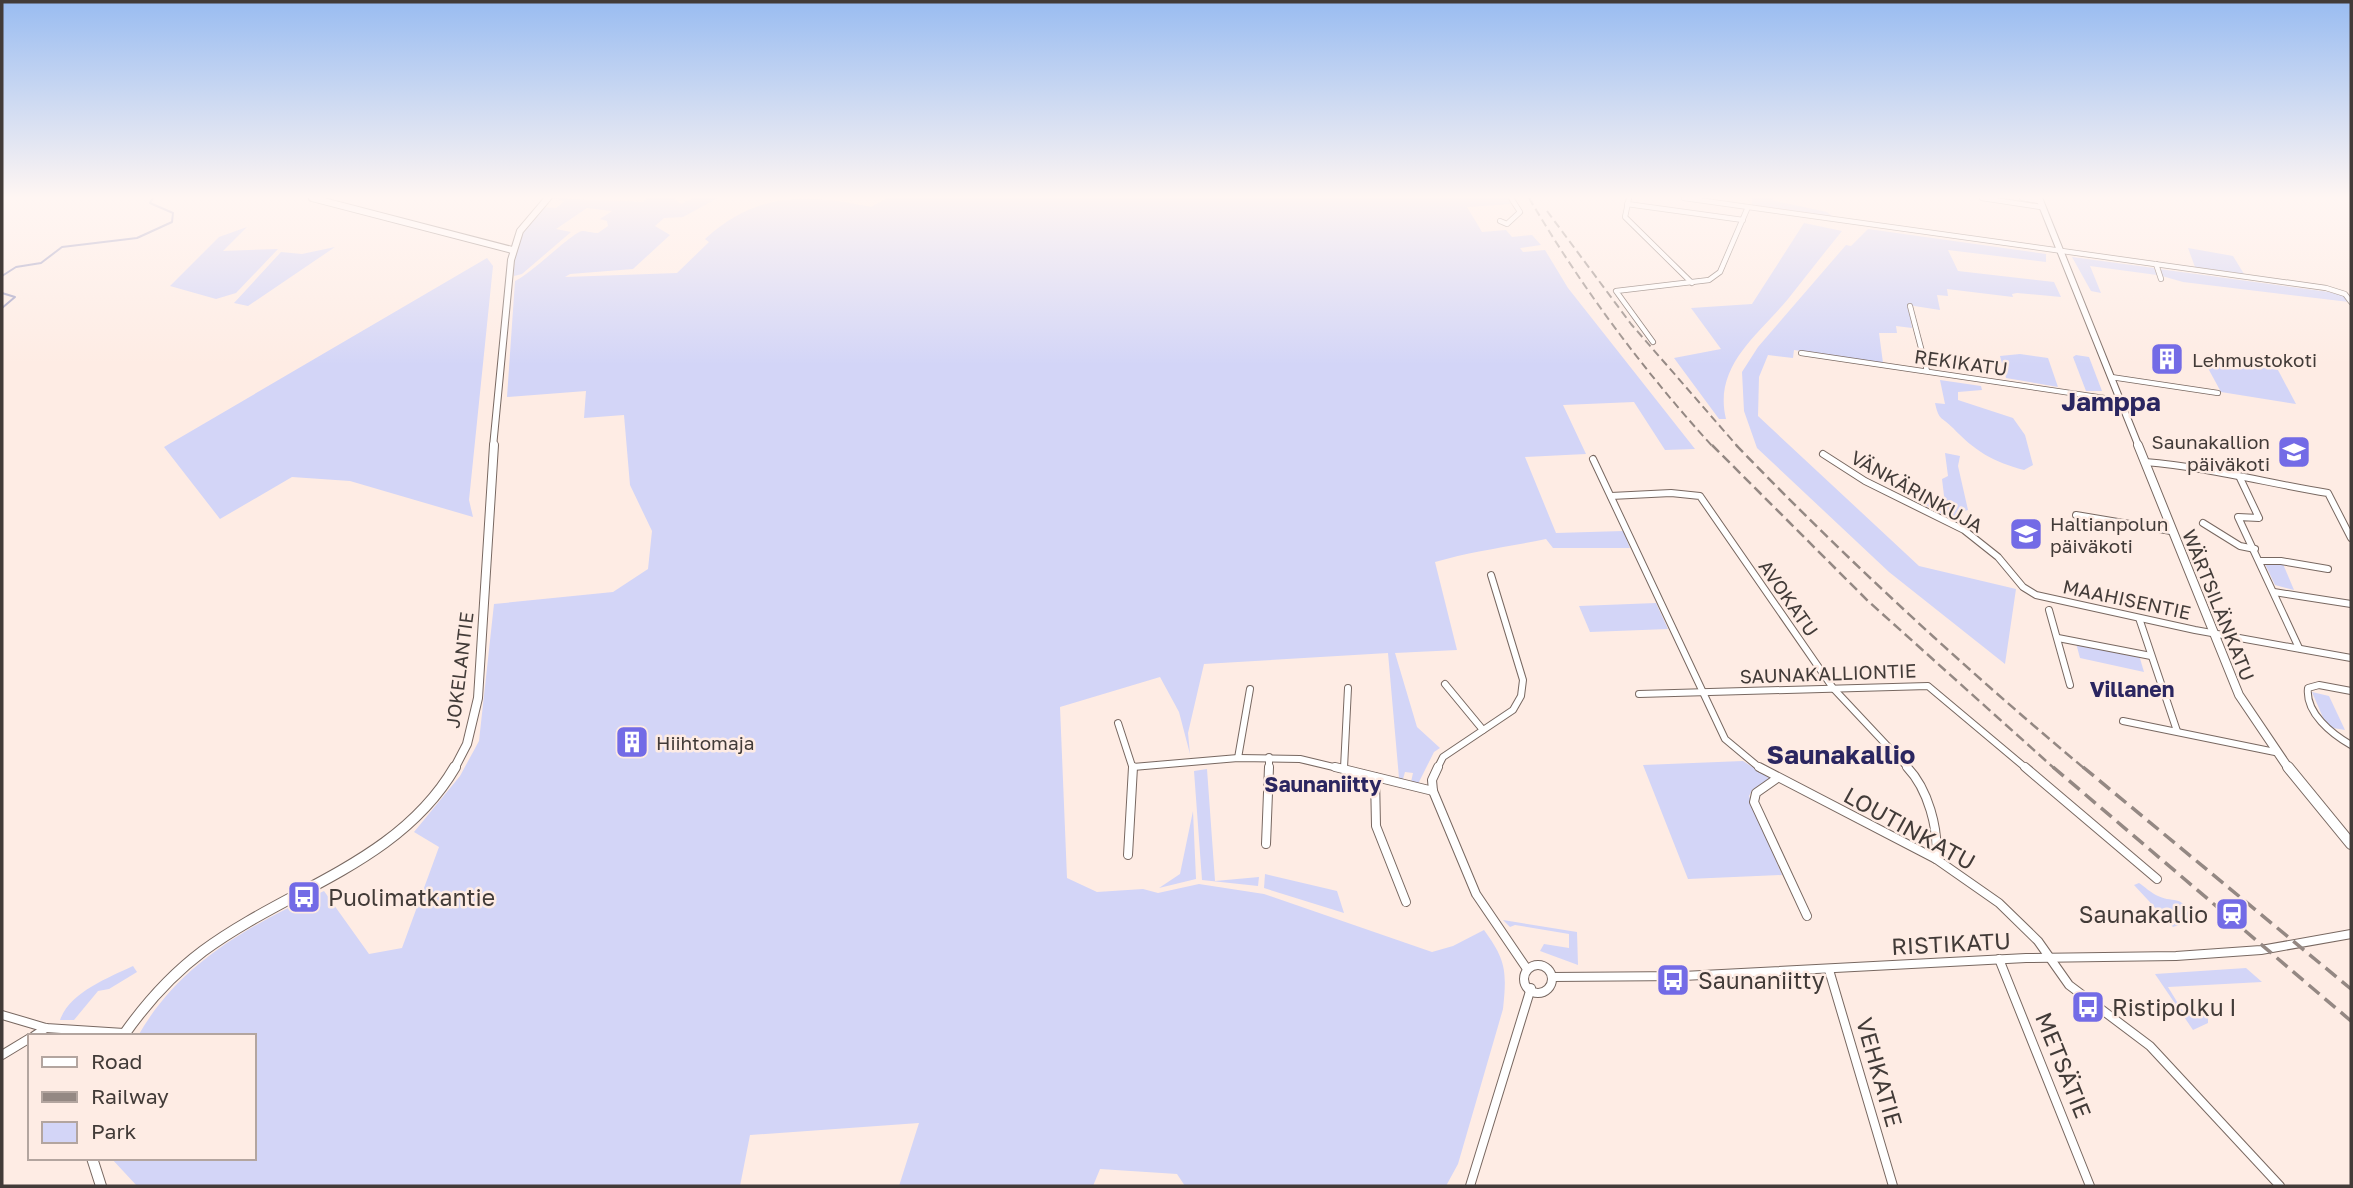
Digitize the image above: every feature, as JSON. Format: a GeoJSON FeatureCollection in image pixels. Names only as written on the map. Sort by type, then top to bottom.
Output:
{"type":"FeatureCollection","features":[{"type":"Feature","properties":{"kind":"street","name":"JOKELANTIE"},"geometry":{"type":"LineString","coordinates":[[124,1034],[166,982],[198,953],[242,923],[374,852],[412,821],[445,781],[467,744],[476,706],[485,595],[485,545],[512,253]]}},
{"type":"Feature","properties":{"kind":"street"},"geometry":{"type":"LineString","coordinates":[[1661,253],[1692,283]]}},
{"type":"Feature","properties":{"kind":"street"},"geometry":{"type":"LineString","coordinates":[[1653,342],[1616,291],[1709,280],[1720,272],[1728,253]]}},
{"type":"Feature","properties":{"kind":"street","name":"WÄRTSILÄNKATU"},"geometry":{"type":"LineString","coordinates":[[2059,253],[2111,377],[2211,632],[2239,695],[2275,752],[2351,844]]}},
{"type":"Feature","properties":{"kind":"street"},"geometry":{"type":"LineString","coordinates":[[2076,253],[2333,289],[2345,293],[2351,302]]}},
{"type":"Feature","properties":{"kind":"street"},"geometry":{"type":"LineString","coordinates":[[2156,264],[2161,279]]}},
{"type":"Feature","properties":{"kind":"street"},"geometry":{"type":"LineString","coordinates":[[1910,306],[1927,371]]}},
{"type":"Feature","properties":{"kind":"street","name":"REKIKATU"},"geometry":{"type":"LineString","coordinates":[[1801,353],[2118,400]]}},
{"type":"Feature","properties":{"kind":"street"},"geometry":{"type":"LineString","coordinates":[[2111,377],[2218,393]]}},
{"type":"Feature","properties":{"kind":"street","name":"VÄNKÄRINKUJA"},"geometry":{"type":"LineString","coordinates":[[1823,454],[1865,481],[1964,530],[1998,557],[2023,587]]}},
{"type":"Feature","properties":{"kind":"street","name":"LOUTINKATU"},"geometry":{"type":"LineString","coordinates":[[1593,459],[1725,738],[1742,756],[1776,779],[1937,859],[1999,903],[2023,925],[2081,996],[2117,1018],[2160,1055],[2280,1186]]}},
{"type":"Feature","properties":{"kind":"street"},"geometry":{"type":"LineString","coordinates":[[2145,462],[2191,466],[2240,478],[2328,493],[2351,538]]}},
{"type":"Feature","properties":{"kind":"street"},"geometry":{"type":"LineString","coordinates":[[2240,478],[2258,516],[2254,519],[2238,517],[2299,648]]}},
{"type":"Feature","properties":{"kind":"street","name":"AVOKATU"},"geometry":{"type":"LineString","coordinates":[[1611,496],[1671,493],[1700,496],[1833,688],[1920,781],[1938,842],[1937,859]]}},
{"type":"Feature","properties":{"kind":"street"},"geometry":{"type":"LineString","coordinates":[[2076,515],[2171,531]]}},
{"type":"Feature","properties":{"kind":"street"},"geometry":{"type":"LineString","coordinates":[[2203,523],[2205,527],[2241,546],[2255,550]]}},
{"type":"Feature","properties":{"kind":"street"},"geometry":{"type":"LineString","coordinates":[[2260,561],[2281,561],[2328,569]]}},
{"type":"Feature","properties":{"kind":"street"},"geometry":{"type":"LineString","coordinates":[[1491,575],[1523,680],[1523,690],[1513,710],[1443,757],[1434,771],[1433,790],[1476,894],[1527,968]]}},
{"type":"Feature","properties":{"kind":"street","name":"MAAHISENTIE"},"geometry":{"type":"LineString","coordinates":[[2023,587],[2036,595],[2139,618],[2351,658]]}},
{"type":"Feature","properties":{"kind":"street"},"geometry":{"type":"LineString","coordinates":[[2274,592],[2351,604]]}},
{"type":"Feature","properties":{"kind":"street"},"geometry":{"type":"LineString","coordinates":[[2049,610],[2070,685]]}},
{"type":"Feature","properties":{"kind":"street"},"geometry":{"type":"LineString","coordinates":[[2139,618],[2177,731]]}},
{"type":"Feature","properties":{"kind":"street"},"geometry":{"type":"LineString","coordinates":[[2058,638],[2151,656]]}},
{"type":"Feature","properties":{"kind":"street"},"geometry":{"type":"LineString","coordinates":[[1445,684],[1483,730]]}},
{"type":"Feature","properties":{"kind":"street","name":"SAUNAKALLIONTIE"},"geometry":{"type":"LineString","coordinates":[[1639,694],[1920,684],[1937,690],[2157,879]]}},
{"type":"Feature","properties":{"kind":"street"},"geometry":{"type":"LineString","coordinates":[[2351,691],[2319,685],[2308,688],[2307,696],[2327,731],[2351,745]]}},
{"type":"Feature","properties":{"kind":"street"},"geometry":{"type":"LineString","coordinates":[[1344,768],[1348,688]]}},
{"type":"Feature","properties":{"kind":"street"},"geometry":{"type":"LineString","coordinates":[[1238,758],[1250,689]]}},
{"type":"Feature","properties":{"kind":"street"},"geometry":{"type":"LineString","coordinates":[[2123,721],[2275,752]]}},
{"type":"Feature","properties":{"kind":"street"},"geometry":{"type":"LineString","coordinates":[[1118,723],[1133,767],[1128,855]]}},
{"type":"Feature","properties":{"kind":"street"},"geometry":{"type":"LineString","coordinates":[[1133,767],[1269,757],[1344,768],[1433,790]]}},
{"type":"Feature","properties":{"kind":"street"},"geometry":{"type":"LineString","coordinates":[[1266,844],[1269,757]]}},
{"type":"Feature","properties":{"kind":"street"},"geometry":{"type":"LineString","coordinates":[[1375,776],[1372,800],[1376,832],[1406,902]]}},
{"type":"Feature","properties":{"kind":"street"},"geometry":{"type":"LineString","coordinates":[[1776,779],[1756,793],[1754,802],[1807,916]]}},
{"type":"Feature","properties":{"kind":"street","name":"RISTIKATU"},"geometry":{"type":"LineString","coordinates":[[1552,977],[1683,976],[1999,959],[2176,956],[2261,950],[2351,934]]}},
{"type":"Feature","properties":{"kind":"street","name":"METSÄTIE"},"geometry":{"type":"LineString","coordinates":[[1999,959],[2090,1186]]}},
{"type":"Feature","properties":{"kind":"street"},"geometry":{"type":"LineString","coordinates":[[1527,968],[1543,968],[1552,977],[1552,985],[1547,990],[1531,988],[1523,977],[1527,968]]}},
{"type":"Feature","properties":{"kind":"street","name":"VEHKATIE"},"geometry":{"type":"LineString","coordinates":[[1829,970],[1893,1186]]}},
{"type":"Feature","properties":{"kind":"street"},"geometry":{"type":"LineString","coordinates":[[1470,1186],[1531,988]]}},
{"type":"Feature","properties":{"kind":"street"},"geometry":{"type":"LineString","coordinates":[[2,1016],[46,1028],[112,1034]]}},
{"type":"Feature","properties":{"kind":"street"},"geometry":{"type":"LineString","coordinates":[[37,1034],[46,1028]]}},
{"type":"Feature","properties":{"kind":"street"},"geometry":{"type":"LineString","coordinates":[[2,1055],[28,1039]]}},
{"type":"Feature","properties":{"kind":"street"},"geometry":{"type":"LineString","coordinates":[[93,1160],[102,1186]]}},
{"type":"Feature","properties":{"kind":"green space"},"geometry":{"type":"Polygon","coordinates":[[[203,253],[274,253],[236,293],[216,299],[170,286],[203,253]]]}},
{"type":"Feature","properties":{"kind":"green space"},"geometry":{"type":"Polygon","coordinates":[[[280,253],[326,253],[248,306],[234,303],[280,253]]]}},
{"type":"Feature","properties":{"kind":"green space"},"geometry":{"type":"Polygon","coordinates":[[[517,253],[546,253],[522,274],[514,276],[517,253]]]}},
{"type":"Feature","properties":{"kind":"green space"},"geometry":{"type":"Polygon","coordinates":[[[551,253],[650,253],[633,269],[570,274],[565,277],[677,273],[697,253],[1547,253],[1568,288],[1695,449],[1665,450],[1634,402],[1563,405],[1586,454],[1525,457],[1556,533],[1623,531],[1630,548],[1553,548],[1546,539],[1435,562],[1457,650],[1395,653],[1417,727],[1440,748],[1434,752],[1418,784],[1411,782],[1413,773],[1405,772],[1403,779],[1399,778],[1388,653],[1204,664],[1188,733],[1190,754],[1179,712],[1160,677],[1060,707],[1067,878],[1097,892],[1143,889],[1158,893],[1199,884],[1264,894],[1432,952],[1453,946],[1484,930],[1501,958],[1505,975],[1503,1009],[1458,1164],[1446,1186],[1185,1186],[1177,1174],[1100,1169],[1093,1186],[899,1186],[919,1123],[750,1135],[740,1186],[137,1186],[113,1160],[256,1160],[256,1034],[139,1034],[174,987],[219,948],[244,932],[324,891],[369,954],[402,948],[439,847],[414,832],[460,776],[479,741],[494,604],[613,592],[648,569],[652,531],[630,485],[624,415],[584,418],[586,391],[507,397],[515,281],[551,253]]]}},
{"type":"Feature","properties":{"kind":"green space"},"geometry":{"type":"Polygon","coordinates":[[[1784,253],[1824,253],[1752,339],[1732,367],[1724,400],[1726,419],[1719,419],[1674,358],[1721,349],[1691,308],[1752,304],[1784,253]]]}},
{"type":"Feature","properties":{"kind":"green space"},"geometry":{"type":"Polygon","coordinates":[[[1839,253],[1950,253],[1958,271],[2054,282],[2061,297],[2017,293],[2012,294],[2013,297],[1947,289],[1948,296],[1937,295],[1940,310],[1908,305],[1912,328],[1896,326],[1897,333],[1879,333],[1883,363],[1794,350],[1793,358],[1768,355],[1759,377],[1758,416],[1919,566],[2016,589],[2005,664],[1889,572],[1757,448],[1744,411],[1742,372],[1758,347],[1839,253]]]}},
{"type":"Feature","properties":{"kind":"green space"},"geometry":{"type":"Polygon","coordinates":[[[1976,253],[2042,253],[2046,254],[2046,262],[1976,253]]]}},
{"type":"Feature","properties":{"kind":"green space"},"geometry":{"type":"Polygon","coordinates":[[[2190,253],[2219,253],[2233,256],[2244,274],[2195,267],[2190,253]]]}},
{"type":"Feature","properties":{"kind":"green space"},"geometry":{"type":"Polygon","coordinates":[[[2072,257],[2154,268],[2157,275],[2090,266],[2101,293],[2091,291],[2072,257]]]}},
{"type":"Feature","properties":{"kind":"green space"},"geometry":{"type":"Polygon","coordinates":[[[487,258],[493,266],[469,500],[473,517],[350,481],[292,477],[220,519],[164,447],[487,258]]]}},
{"type":"Feature","properties":{"kind":"green space"},"geometry":{"type":"Polygon","coordinates":[[[2159,269],[2329,292],[2344,296],[2349,302],[2183,282],[2162,276],[2159,269]]]}},
{"type":"Feature","properties":{"kind":"green space"},"geometry":{"type":"Polygon","coordinates":[[[2020,354],[2048,358],[2058,387],[2006,378],[2000,356],[2020,354]]]}},
{"type":"Feature","properties":{"kind":"green space"},"geometry":{"type":"Polygon","coordinates":[[[2073,357],[2089,357],[2102,391],[2086,391],[2073,357]]]}},
{"type":"Feature","properties":{"kind":"green space"},"geometry":{"type":"Polygon","coordinates":[[[2203,359],[2278,370],[2296,404],[2221,392],[2203,359]]]}},
{"type":"Feature","properties":{"kind":"green space"},"geometry":{"type":"Polygon","coordinates":[[[1940,380],[1981,386],[1982,390],[1958,392],[1958,400],[2013,418],[2025,435],[2033,465],[2024,470],[1985,455],[1941,418],[1935,403],[1945,404],[1940,380]]]}},
{"type":"Feature","properties":{"kind":"green space"},"geometry":{"type":"Polygon","coordinates":[[[1945,453],[1960,456],[1958,466],[1968,510],[1960,512],[1963,524],[1919,502],[1945,504],[1942,479],[1948,476],[1945,453]]]}},
{"type":"Feature","properties":{"kind":"green space"},"geometry":{"type":"Polygon","coordinates":[[[2265,564],[2283,564],[2294,590],[2275,585],[2265,564]]]}},
{"type":"Feature","properties":{"kind":"green space"},"geometry":{"type":"Polygon","coordinates":[[[1656,603],[1668,629],[1590,632],[1579,606],[1656,603]]]}},
{"type":"Feature","properties":{"kind":"green space"},"geometry":{"type":"Polygon","coordinates":[[[2076,643],[2139,655],[2144,672],[2080,658],[2076,643]]]}},
{"type":"Feature","properties":{"kind":"green space"},"geometry":{"type":"Polygon","coordinates":[[[2312,692],[2329,696],[2345,730],[2327,727],[2312,692]]]}},
{"type":"Feature","properties":{"kind":"green space"},"geometry":{"type":"Polygon","coordinates":[[[1743,761],[1770,778],[1752,790],[1749,796],[1782,875],[1688,879],[1643,765],[1743,761]]]}},
{"type":"Feature","properties":{"kind":"green space"},"geometry":{"type":"Polygon","coordinates":[[[1207,769],[1215,881],[1259,877],[1258,886],[1202,880],[1194,771],[1207,769]]]}},
{"type":"Feature","properties":{"kind":"green space"},"geometry":{"type":"Polygon","coordinates":[[[1193,811],[1196,879],[1159,888],[1180,874],[1193,811]]]}},
{"type":"Feature","properties":{"kind":"green space"},"geometry":{"type":"Polygon","coordinates":[[[1265,874],[1337,891],[1344,913],[1264,888],[1265,874]]]}},
{"type":"Feature","properties":{"kind":"green space"},"geometry":{"type":"Polygon","coordinates":[[[2139,883],[2158,896],[2182,903],[2190,921],[2173,927],[2134,885],[2139,883]]]}},
{"type":"Feature","properties":{"kind":"green space"},"geometry":{"type":"Polygon","coordinates":[[[1503,920],[1577,932],[1578,965],[1540,951],[1544,944],[1569,948],[1569,934],[1515,925],[1510,927],[1503,920]]]}},
{"type":"Feature","properties":{"kind":"green space"},"geometry":{"type":"Polygon","coordinates":[[[133,966],[137,972],[109,989],[98,991],[74,1020],[60,1020],[72,1001],[81,994],[133,966]]]}},
{"type":"Feature","properties":{"kind":"green space"},"geometry":{"type":"Polygon","coordinates":[[[2246,968],[2262,982],[2168,987],[2185,1015],[2208,1013],[2208,1023],[2193,1030],[2155,974],[2246,968]]]}},
{"type":"Feature","properties":{"kind":"waterway"},"geometry":{"type":"LineString","coordinates":[[2,276],[16,267],[41,263],[54,253]]}},
{"type":"Feature","properties":{"kind":"waterway"},"geometry":{"type":"LineString","coordinates":[[2,293],[15,297],[2,308]]}},
{"type":"Feature","properties":{"kind":"railway"},"geometry":{"type":"LineString","coordinates":[[1563,253],[1662,388],[1713,447]]}},
{"type":"Feature","properties":{"kind":"railway"},"geometry":{"type":"LineString","coordinates":[[1579,253],[1631,324],[1738,447]]}},
{"type":"Feature","properties":{"kind":"railway"},"geometry":{"type":"LineString","coordinates":[[1712,445],[1868,601],[2055,769]]}},
{"type":"Feature","properties":{"kind":"railway"},"geometry":{"type":"LineString","coordinates":[[1736,445],[1906,612],[2085,769]]}},
{"type":"Feature","properties":{"kind":"railway"},"geometry":{"type":"LineString","coordinates":[[2053,767],[2351,1021]]}},
{"type":"Feature","properties":{"kind":"railway"},"geometry":{"type":"LineString","coordinates":[[2083,767],[2351,989]]}},
{"type":"Feature","properties":{"kind":"place","name":"Lehmustokoti"},"geometry":{"type":"Point","coordinates":[2167,359]}},
{"type":"Feature","properties":{"kind":"place","name":"Saunakallion päiväkoti"},"geometry":{"type":"Point","coordinates":[2294,452]}},
{"type":"Feature","properties":{"kind":"place","name":"Haltianpolun päiväkoti"},"geometry":{"type":"Point","coordinates":[2026,534]}},
{"type":"Feature","properties":{"kind":"place","name":"Hiihtomaja"},"geometry":{"type":"Point","coordinates":[632,742]}},
{"type":"Feature","properties":{"kind":"place","name":"Puolimatkantie"},"geometry":{"type":"Point","coordinates":[304,897]}},
{"type":"Feature","properties":{"kind":"place","name":"Saunakallio"},"geometry":{"type":"Point","coordinates":[2232,914]}},
{"type":"Feature","properties":{"kind":"place","name":"Saunaniitty"},"geometry":{"type":"Point","coordinates":[1673,980]}},
{"type":"Feature","properties":{"kind":"place","name":"Ristipolku I"},"geometry":{"type":"Point","coordinates":[2088,1007]}},
{"type":"Feature","properties":{"kind":"district","name":"Jamppa"},"geometry":{"type":"Point","coordinates":[2111,401]}},
{"type":"Feature","properties":{"kind":"district","name":"Villanen"},"geometry":{"type":"Point","coordinates":[2132,689]}},
{"type":"Feature","properties":{"kind":"district","name":"Saunakallio"},"geometry":{"type":"Point","coordinates":[1841,754]}},
{"type":"Feature","properties":{"kind":"district","name":"Saunaniitty"},"geometry":{"type":"Point","coordinates":[1323,784]}}]}
